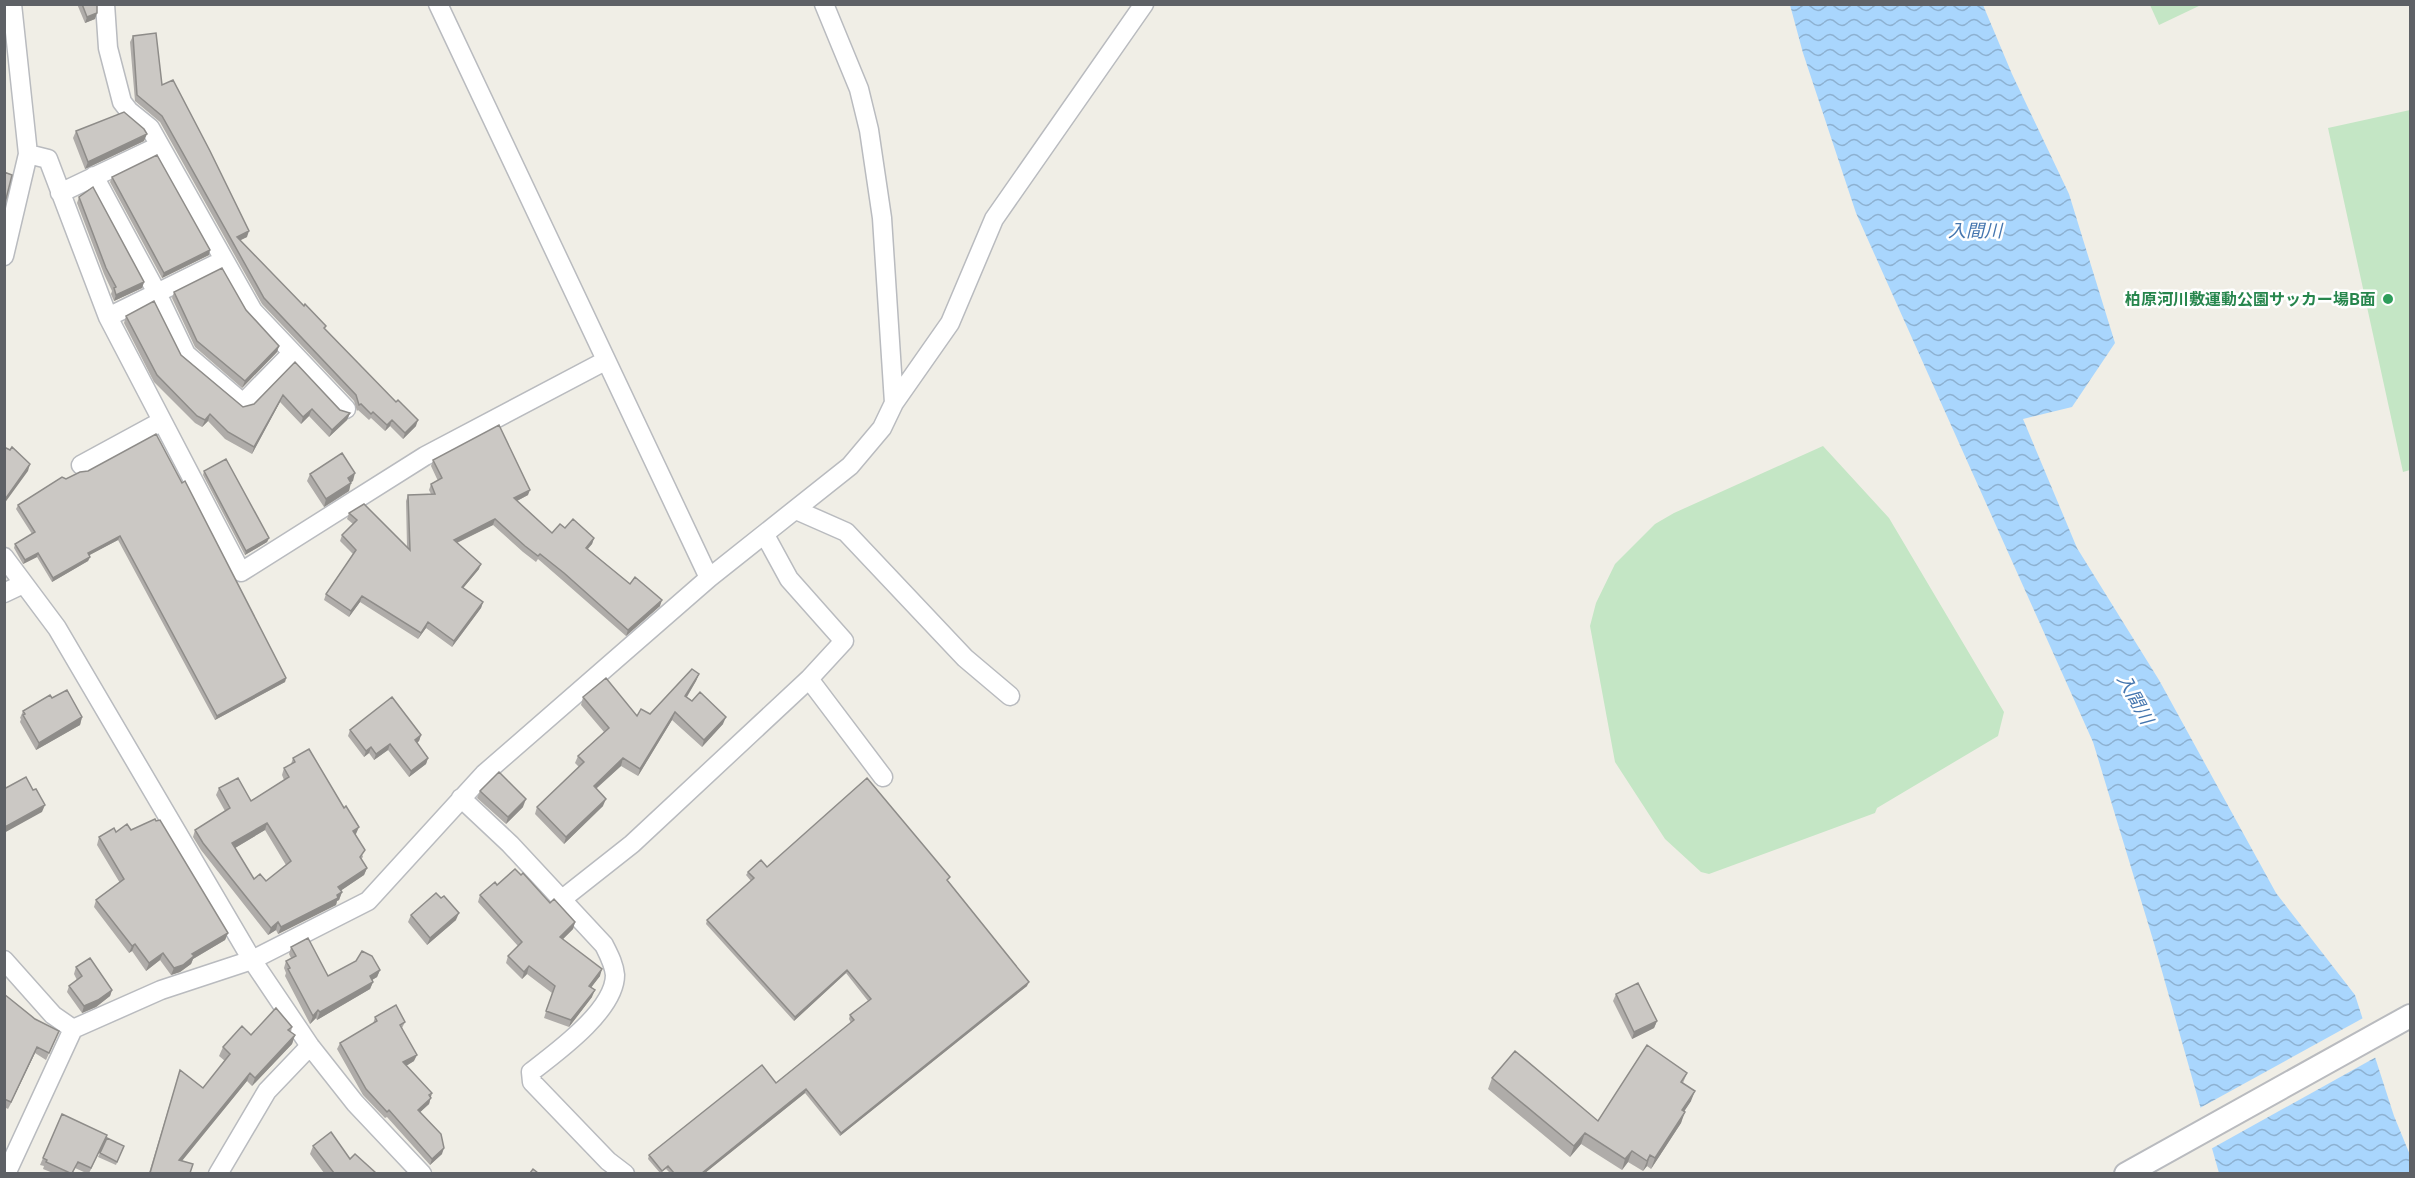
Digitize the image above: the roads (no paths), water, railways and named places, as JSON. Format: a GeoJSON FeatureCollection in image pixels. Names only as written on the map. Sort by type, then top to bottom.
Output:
{"type":"FeatureCollection","features":[{"type":"Feature","properties":{"kind":"street"},"geometry":{"type":"LineString","coordinates":[[4,256],[28,154],[12,4]]}},
{"type":"Feature","properties":{"kind":"street"},"geometry":{"type":"LineString","coordinates":[[105,4],[108,48],[122,102],[129,111],[150,128],[253,311],[291,354],[346,409]]}},
{"type":"Feature","properties":{"kind":"street"},"geometry":{"type":"LineString","coordinates":[[438,4],[709,578]]}},
{"type":"Feature","properties":{"kind":"street"},"geometry":{"type":"LineString","coordinates":[[824,4],[859,89],[869,130],[882,218],[894,403]]}},
{"type":"Feature","properties":{"kind":"street"},"geometry":{"type":"LineString","coordinates":[[6,1173],[73,1029],[161,990],[252,960],[368,901],[484,774],[709,578],[850,466],[882,429],[894,403],[950,323],[994,219],[1144,4]]}},
{"type":"Feature","properties":{"kind":"street"},"geometry":{"type":"LineString","coordinates":[[60,193],[159,147]]}},
{"type":"Feature","properties":{"kind":"street"},"geometry":{"type":"LineString","coordinates":[[28,154],[48,159],[108,317],[241,572],[425,456],[605,361]]}},
{"type":"Feature","properties":{"kind":"street"},"geometry":{"type":"LineString","coordinates":[[94,176],[156,291],[186,354],[243,403],[291,354]]}},
{"type":"Feature","properties":{"kind":"street"},"geometry":{"type":"LineString","coordinates":[[108,317],[156,291],[224,260]]}},
{"type":"Feature","properties":{"kind":"street"},"geometry":{"type":"LineString","coordinates":[[81,465],[162,421]]}},
{"type":"Feature","properties":{"kind":"street"},"geometry":{"type":"LineString","coordinates":[[796,510],[846,532],[965,658],[1010,696]]}},
{"type":"Feature","properties":{"kind":"street"},"geometry":{"type":"LineString","coordinates":[[561,900],[632,844],[809,679],[844,641],[789,579],[765,535]]}},
{"type":"Feature","properties":{"kind":"street"},"geometry":{"type":"LineString","coordinates":[[4,556],[57,628],[252,960],[310,1046],[355,1103],[422,1173]]}},
{"type":"Feature","properties":{"kind":"street"},"geometry":{"type":"LineString","coordinates":[[4,593],[23,584]]}},
{"type":"Feature","properties":{"kind":"street"},"geometry":{"type":"LineString","coordinates":[[809,679],[883,777]]}},
{"type":"Feature","properties":{"kind":"street"},"geometry":{"type":"LineString","coordinates":[[461,798],[510,844],[604,945],[613,964],[615,977],[611,993],[599,1009],[574,1039],[531,1072],[532,1082],[608,1161],[625,1173]]}},
{"type":"Feature","properties":{"kind":"street"},"geometry":{"type":"LineString","coordinates":[[4,960],[53,1015],[73,1029]]}},
{"type":"Feature","properties":{"kind":"street"},"geometry":{"type":"LineString","coordinates":[[2126,1173],[2410,1016]]}},
{"type":"Feature","properties":{"kind":"street"},"geometry":{"type":"LineString","coordinates":[[218,1173],[267,1091],[310,1046]]}},
{"type":"Feature","properties":{"kind":"water","name":"入間川"},"geometry":{"type":"Polygon","coordinates":[[[1790,5],[1983,5],[2012,74],[2069,194],[2115,343],[2072,407],[2023,419],[2077,548],[2159,680],[2276,893],[2355,995],[2394,1116],[2410,1155],[2410,1173],[2219,1173],[2154,943],[2093,742],[1856,213],[1803,53],[1790,5]]]}},
{"type":"Feature","properties":{"kind":"place","name":"柏原河川敷運動公園サッカー場B面"},"geometry":{"type":"Point","coordinates":[2388,299]}}]}
